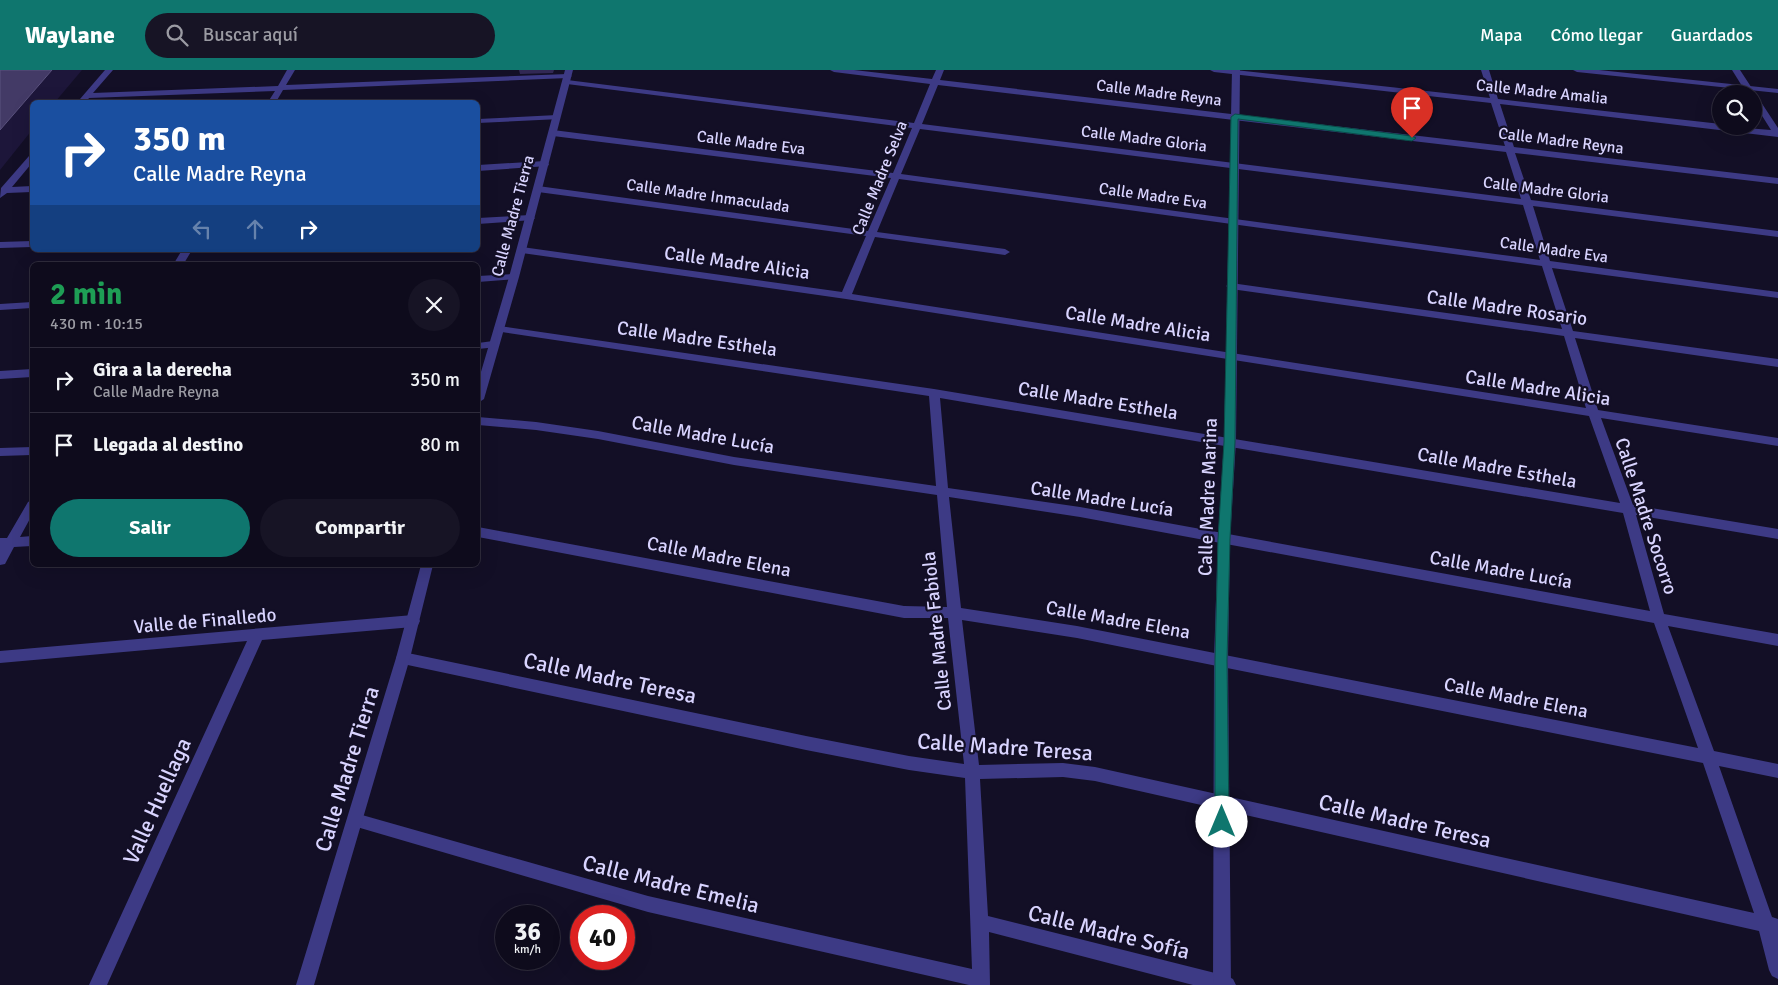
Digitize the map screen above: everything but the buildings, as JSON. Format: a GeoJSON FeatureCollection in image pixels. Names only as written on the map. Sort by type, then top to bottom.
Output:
{"type":"FeatureCollection","features":[{"type":"Feature","properties":{"kind":"street"},"geometry":{"type":"LineString","coordinates":[[83,99],[109,70]]}},
{"type":"Feature","properties":{"kind":"street"},"geometry":{"type":"LineString","coordinates":[[273,100],[291,70]]}},
{"type":"Feature","properties":{"kind":"street","name":"Calle Madre Reyna"},"geometry":{"type":"LineString","coordinates":[[834,70],[1778,181]]}},
{"type":"Feature","properties":{"kind":"street","name":"Calle Madre Selva"},"geometry":{"type":"LineString","coordinates":[[846,296],[874,233],[940,70]]}},
{"type":"Feature","properties":{"kind":"street","name":"Calle Madre Amalia"},"geometry":{"type":"LineString","coordinates":[[1214,70],[1778,134]]}},
{"type":"Feature","properties":{"kind":"street","name":"Calle Madre Socorro"},"geometry":{"type":"LineString","coordinates":[[1485,70],[1594,415],[1628,510],[1659,618],[1772,926],[1778,970]]}},
{"type":"Feature","properties":{"kind":"street"},"geometry":{"type":"LineString","coordinates":[[1577,70],[1712,86]]}},
{"type":"Feature","properties":{"kind":"street"},"geometry":{"type":"LineString","coordinates":[[1643,70],[1778,84]]}},
{"type":"Feature","properties":{"kind":"street"},"geometry":{"type":"LineString","coordinates":[[1736,70],[1746,85]]}},
{"type":"Feature","properties":{"kind":"street","name":"Calle Madre Marina"},"geometry":{"type":"LineString","coordinates":[[1224,985],[1221,660],[1224,539],[1230,442],[1232,222],[1236,71]]}},
{"type":"Feature","properties":{"kind":"street","name":"Calle Madre Gloria"},"geometry":{"type":"LineString","coordinates":[[83,99],[568,76],[917,126],[1778,234]]}},
{"type":"Feature","properties":{"kind":"street","name":"Calle Madre Tierra"},"geometry":{"type":"LineString","coordinates":[[480,392],[522,250],[568,76]]}},
{"type":"Feature","properties":{"kind":"street"},"geometry":{"type":"LineString","coordinates":[[1762,91],[1778,91]]}},
{"type":"Feature","properties":{"kind":"street"},"geometry":{"type":"LineString","coordinates":[[1762,110],[1778,134]]}},
{"type":"Feature","properties":{"kind":"street"},"geometry":{"type":"LineString","coordinates":[[480,121],[557,117]]}},
{"type":"Feature","properties":{"kind":"street","name":"Calle Madre Eva"},"geometry":{"type":"LineString","coordinates":[[553,133],[896,176],[1778,295]]}},
{"type":"Feature","properties":{"kind":"street"},"geometry":{"type":"LineString","coordinates":[[2,192],[30,160]]}},
{"type":"Feature","properties":{"kind":"street"},"geometry":{"type":"LineString","coordinates":[[480,168],[545,164]]}},
{"type":"Feature","properties":{"kind":"street"},"geometry":{"type":"LineString","coordinates":[[2,192],[30,189]]}},
{"type":"Feature","properties":{"kind":"street","name":"Calle Madre Inmaculada"},"geometry":{"type":"LineString","coordinates":[[538,189],[1005,252]]}},
{"type":"Feature","properties":{"kind":"street"},"geometry":{"type":"LineString","coordinates":[[480,220],[530,218]]}},
{"type":"Feature","properties":{"kind":"street"},"geometry":{"type":"LineString","coordinates":[[0,245],[30,244]]}},
{"type":"Feature","properties":{"kind":"street","name":"Calle Madre Alicia"},"geometry":{"type":"LineString","coordinates":[[522,250],[846,296],[1594,415],[1778,442]]}},
{"type":"Feature","properties":{"kind":"street"},"geometry":{"type":"LineString","coordinates":[[480,279],[514,277]]}},
{"type":"Feature","properties":{"kind":"street","name":"Calle Madre Rosario"},"geometry":{"type":"LineString","coordinates":[[1231,286],[1778,363]]}},
{"type":"Feature","properties":{"kind":"street"},"geometry":{"type":"LineString","coordinates":[[0,307],[30,305]]}},
{"type":"Feature","properties":{"kind":"street","name":"Calle Madre Esthela"},"geometry":{"type":"LineString","coordinates":[[499,329],[934,393],[1778,534]]}},
{"type":"Feature","properties":{"kind":"street"},"geometry":{"type":"LineString","coordinates":[[480,346],[493,345]]}},
{"type":"Feature","properties":{"kind":"street"},"geometry":{"type":"LineString","coordinates":[[0,375],[30,372]]}},
{"type":"Feature","properties":{"kind":"street","name":"Calle Madre Fabiola"},"geometry":{"type":"LineString","coordinates":[[934,393],[942,494],[972,772],[980,922],[980,982]]}},
{"type":"Feature","properties":{"kind":"street","name":"Calle Madre Lucía"},"geometry":{"type":"LineString","coordinates":[[480,421],[580,432],[734,461],[942,494],[1080,512],[1778,640]]}},
{"type":"Feature","properties":{"kind":"street"},"geometry":{"type":"LineString","coordinates":[[0,452],[30,451]]}},
{"type":"Feature","properties":{"kind":"street"},"geometry":{"type":"LineString","coordinates":[[0,560],[5,542],[30,508]]}},
{"type":"Feature","properties":{"kind":"street","name":"Calle Madre Elena"},"geometry":{"type":"LineString","coordinates":[[480,532],[904,612],[955,613],[1067,630],[1778,771]]}},
{"type":"Feature","properties":{"kind":"street"},"geometry":{"type":"LineString","coordinates":[[5,542],[30,541]]}},
{"type":"Feature","properties":{"kind":"street","name":"Calle Madre Tierra"},"geometry":{"type":"LineString","coordinates":[[305,985],[403,658],[426,567]]}},
{"type":"Feature","properties":{"kind":"street","name":"Valle de Finalledo"},"geometry":{"type":"LineString","coordinates":[[0,657],[413,621]]}},
{"type":"Feature","properties":{"kind":"street","name":"Valle Huellaga"},"geometry":{"type":"LineString","coordinates":[[98,985],[257,636]]}},
{"type":"Feature","properties":{"kind":"street","name":"Calle Madre Teresa"},"geometry":{"type":"LineString","coordinates":[[403,658],[806,744],[909,763],[972,772],[1063,770],[1095,774],[1772,926]]}},
{"type":"Feature","properties":{"kind":"street","name":"Calle Madre Emelia"},"geometry":{"type":"LineString","coordinates":[[355,820],[648,904],[980,982]]}},
{"type":"Feature","properties":{"kind":"street","name":"Calle Madre Sofía"},"geometry":{"type":"LineString","coordinates":[[980,922],[1224,985]]}},
{"type":"Feature","properties":{"kind":"route"},"geometry":{"type":"LineString","coordinates":[[1222,822],[1221,660],[1224,539],[1230,442],[1235,117],[1412,138]]}}]}
